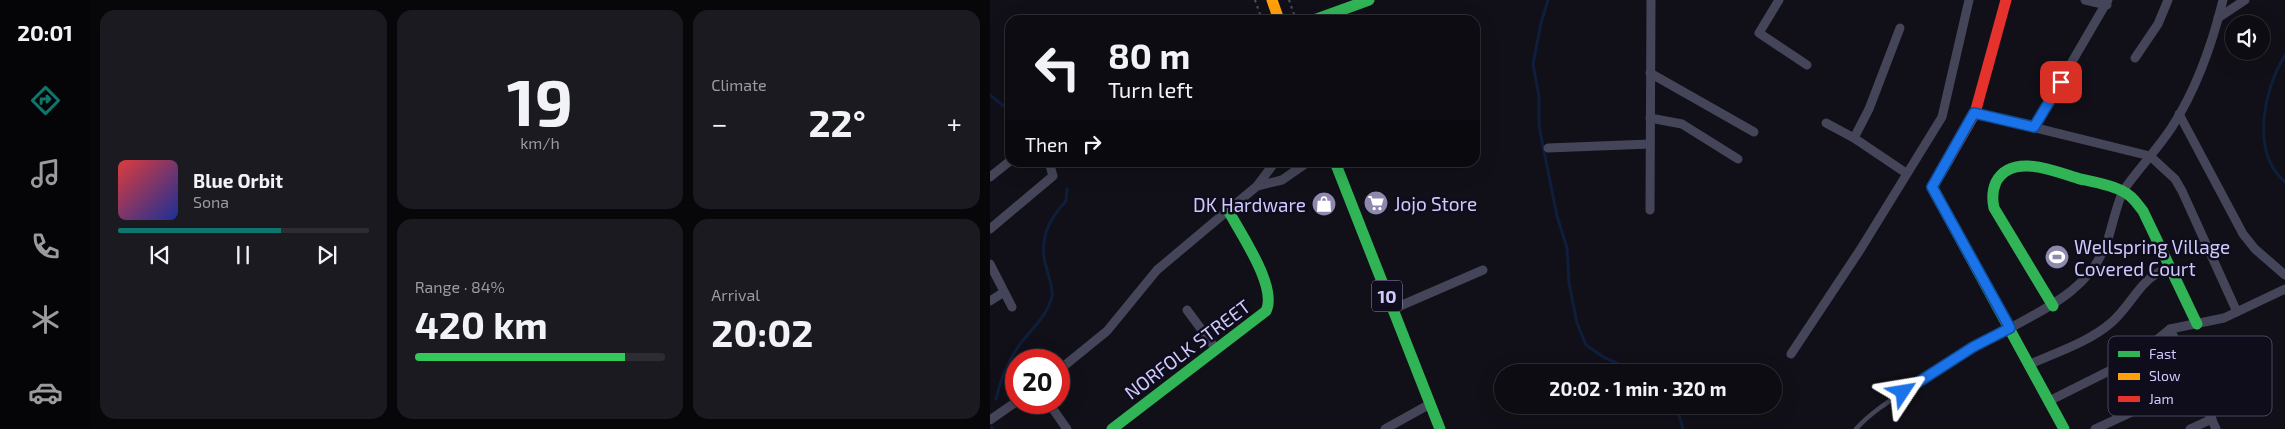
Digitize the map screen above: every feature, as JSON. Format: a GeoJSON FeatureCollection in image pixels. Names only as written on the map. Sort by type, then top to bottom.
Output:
{"type":"FeatureCollection","features":[{"type":"Feature","properties":{"kind":"main road"},"geometry":{"type":"LineString","coordinates":[[1272,0],[1277,15]]}},
{"type":"Feature","properties":{"kind":"main road"},"geometry":{"type":"LineString","coordinates":[[1328,15],[1369,0]]}},
{"type":"Feature","properties":{"kind":"main road"},"geometry":{"type":"LineString","coordinates":[[2006,0],[1974,113],[1932,187],[2064,429]]}},
{"type":"Feature","properties":{"kind":"main road"},"geometry":{"type":"LineString","coordinates":[[2053,306],[1994,208],[1991,198],[1994,185],[2002,171],[2014,166],[2026,165],[2123,192],[2132,197],[2144,211],[2197,324]]}},
{"type":"Feature","properties":{"kind":"main road","name":"10"},"geometry":{"type":"LineString","coordinates":[[1337,167],[1440,429]]}},
{"type":"Feature","properties":{"kind":"main road","name":"NORFOLK STREET"},"geometry":{"type":"LineString","coordinates":[[1112,429],[1259,318],[1270,303],[1268,286],[1228,210]]}},
{"type":"Feature","properties":{"kind":"street"},"geometry":{"type":"LineString","coordinates":[[1650,210],[1651,0]]}},
{"type":"Feature","properties":{"kind":"street"},"geometry":{"type":"LineString","coordinates":[[1779,0],[1759,33],[1807,66]]}},
{"type":"Feature","properties":{"kind":"street"},"geometry":{"type":"LineString","coordinates":[[1791,354],[1860,250],[1942,117],[1970,0]]}},
{"type":"Feature","properties":{"kind":"street"},"geometry":{"type":"LineString","coordinates":[[2034,127],[2108,3],[2085,0]]}},
{"type":"Feature","properties":{"kind":"street"},"geometry":{"type":"LineString","coordinates":[[2135,58],[2158,24],[2168,0]]}},
{"type":"Feature","properties":{"kind":"street"},"geometry":{"type":"LineString","coordinates":[[2010,328],[2053,306],[2083,282],[2092,270],[2108,240],[2118,202],[2123,192],[2179,114],[2206,58],[2223,0]]}},
{"type":"Feature","properties":{"kind":"street"},"geometry":{"type":"LineString","coordinates":[[2218,18],[2245,0]]}},
{"type":"Feature","properties":{"kind":"street"},"geometry":{"type":"LineString","coordinates":[[1854,138],[1869,109],[1900,28]]}},
{"type":"Feature","properties":{"kind":"street"},"geometry":{"type":"LineString","coordinates":[[1650,73],[1754,132]]}},
{"type":"Feature","properties":{"kind":"street"},"geometry":{"type":"LineString","coordinates":[[1974,113],[2150,156],[2174,179],[2182,191],[2237,312]]}},
{"type":"Feature","properties":{"kind":"street"},"geometry":{"type":"LineString","coordinates":[[2179,114],[2243,234],[2255,249],[2285,275]]}},
{"type":"Feature","properties":{"kind":"street"},"geometry":{"type":"LineString","coordinates":[[1650,118],[1682,124],[1738,160]]}},
{"type":"Feature","properties":{"kind":"street"},"geometry":{"type":"LineString","coordinates":[[1826,123],[1854,138],[1906,173]]}},
{"type":"Feature","properties":{"kind":"street"},"geometry":{"type":"LineString","coordinates":[[1548,148],[1650,144]]}},
{"type":"Feature","properties":{"kind":"street"},"geometry":{"type":"LineString","coordinates":[[990,177],[1005,165]]}},
{"type":"Feature","properties":{"kind":"street"},"geometry":{"type":"LineString","coordinates":[[990,229],[1053,176],[1050,167]]}},
{"type":"Feature","properties":{"kind":"street"},"geometry":{"type":"LineString","coordinates":[[1070,361],[1107,330],[1157,270],[1257,186],[1272,167]]}},
{"type":"Feature","properties":{"kind":"street"},"geometry":{"type":"LineString","coordinates":[[1257,186],[1282,180],[1302,167]]}},
{"type":"Feature","properties":{"kind":"street"},"geometry":{"type":"LineString","coordinates":[[990,264],[1012,307]]}},
{"type":"Feature","properties":{"kind":"street"},"geometry":{"type":"LineString","coordinates":[[2030,364],[2101,330],[2125,308],[2147,279],[2169,267]]}},
{"type":"Feature","properties":{"kind":"street"},"geometry":{"type":"LineString","coordinates":[[1393,309],[1483,270]]}},
{"type":"Feature","properties":{"kind":"street"},"geometry":{"type":"LineString","coordinates":[[2162,336],[2170,329],[2214,321],[2285,289]]}},
{"type":"Feature","properties":{"kind":"street"},"geometry":{"type":"LineString","coordinates":[[990,302],[1004,292]]}},
{"type":"Feature","properties":{"kind":"street"},"geometry":{"type":"LineString","coordinates":[[1187,310],[1216,349]]}},
{"type":"Feature","properties":{"kind":"street"},"geometry":{"type":"LineString","coordinates":[[2170,329],[2173,336]]}},
{"type":"Feature","properties":{"kind":"street"},"geometry":{"type":"LineString","coordinates":[[2049,401],[2108,372]]}},
{"type":"Feature","properties":{"kind":"street"},"geometry":{"type":"LineString","coordinates":[[1385,429],[1430,404]]}},
{"type":"Feature","properties":{"kind":"street"},"geometry":{"type":"LineString","coordinates":[[990,420],[1005,410]]}},
{"type":"Feature","properties":{"kind":"street"},"geometry":{"type":"LineString","coordinates":[[1056,414],[1067,429]]}},
{"type":"Feature","properties":{"kind":"street"},"geometry":{"type":"LineString","coordinates":[[2094,429],[2122,416]]}},
{"type":"Feature","properties":{"kind":"street"},"geometry":{"type":"LineString","coordinates":[[2210,416],[2216,429]]}},
{"type":"Feature","properties":{"kind":"street"},"geometry":{"type":"LineString","coordinates":[[2190,429],[2212,420]]}},
{"type":"Feature","properties":{"kind":"lane"},"geometry":{"type":"LineString","coordinates":[[1856,429],[1867,417],[1891,400],[1973,347],[2010,328]]}},
{"type":"Feature","properties":{"kind":"path"},"geometry":{"type":"LineString","coordinates":[[1255,0],[1260,15]]}},
{"type":"Feature","properties":{"kind":"path"},"geometry":{"type":"LineString","coordinates":[[1289,0],[1294,15]]}},
{"type":"Feature","properties":{"kind":"waterway"},"geometry":{"type":"LineString","coordinates":[[1548,0],[1541,23],[1533,64],[1539,97],[1539,126],[1557,216],[1567,248],[1569,283],[1577,323],[1586,345],[1605,358],[1619,364]]}},
{"type":"Feature","properties":{"kind":"waterway"},"geometry":{"type":"LineString","coordinates":[[2285,55],[2271,85],[2264,120],[2264,138],[2267,154],[2274,169],[2285,182]]}},
{"type":"Feature","properties":{"kind":"waterway"},"geometry":{"type":"LineString","coordinates":[[990,95],[1005,107]]}},
{"type":"Feature","properties":{"kind":"waterway"},"geometry":{"type":"LineString","coordinates":[[996,399],[1010,359],[1042,317],[1050,303],[1052,290],[1044,260],[1044,241],[1049,224],[1066,201],[1067,189]]}},
{"type":"Feature","properties":{"kind":"waterway"},"geometry":{"type":"LineString","coordinates":[[1679,414],[1683,429]]}},
{"type":"Feature","properties":{"kind":"traffic: fast"},"geometry":{"type":"LineString","coordinates":[[1328,15],[1369,0]]}},
{"type":"Feature","properties":{"kind":"traffic: fast"},"geometry":{"type":"LineString","coordinates":[[1948,160],[1932,187],[2064,429]]}},
{"type":"Feature","properties":{"kind":"traffic: fast"},"geometry":{"type":"LineString","coordinates":[[2053,306],[1994,208],[1993,195],[1996,182],[2003,173],[2012,168],[2023,166],[2047,169],[2108,186],[2119,190],[2135,200],[2143,211],[2197,324]]}},
{"type":"Feature","properties":{"kind":"traffic: fast"},"geometry":{"type":"LineString","coordinates":[[1337,167],[1440,429]]}},
{"type":"Feature","properties":{"kind":"traffic: fast"},"geometry":{"type":"LineString","coordinates":[[1112,429],[1266,311],[1268,301],[1267,288],[1256,260],[1228,210]]}},
{"type":"Feature","properties":{"kind":"traffic: slow"},"geometry":{"type":"LineString","coordinates":[[1272,0],[1277,15]]}},
{"type":"Feature","properties":{"kind":"traffic: jam"},"geometry":{"type":"LineString","coordinates":[[1948,160],[1975,113],[2006,0]]}},
{"type":"Feature","properties":{"kind":"place","name":"Jojo Store"},"geometry":{"type":"Point","coordinates":[1376,203]}},
{"type":"Feature","properties":{"kind":"place","name":"DK Hardware"},"geometry":{"type":"Point","coordinates":[1324,204]}},
{"type":"Feature","properties":{"kind":"place","name":"Wellspring Village Covered Court"},"geometry":{"type":"Point","coordinates":[2057,257]}},
{"type":"Feature","properties":{"kind":"route"},"geometry":{"type":"LineString","coordinates":[[1903,392],[1973,347],[2010,328],[1932,187],[1974,113],[2034,127],[2061,82]]}}]}
